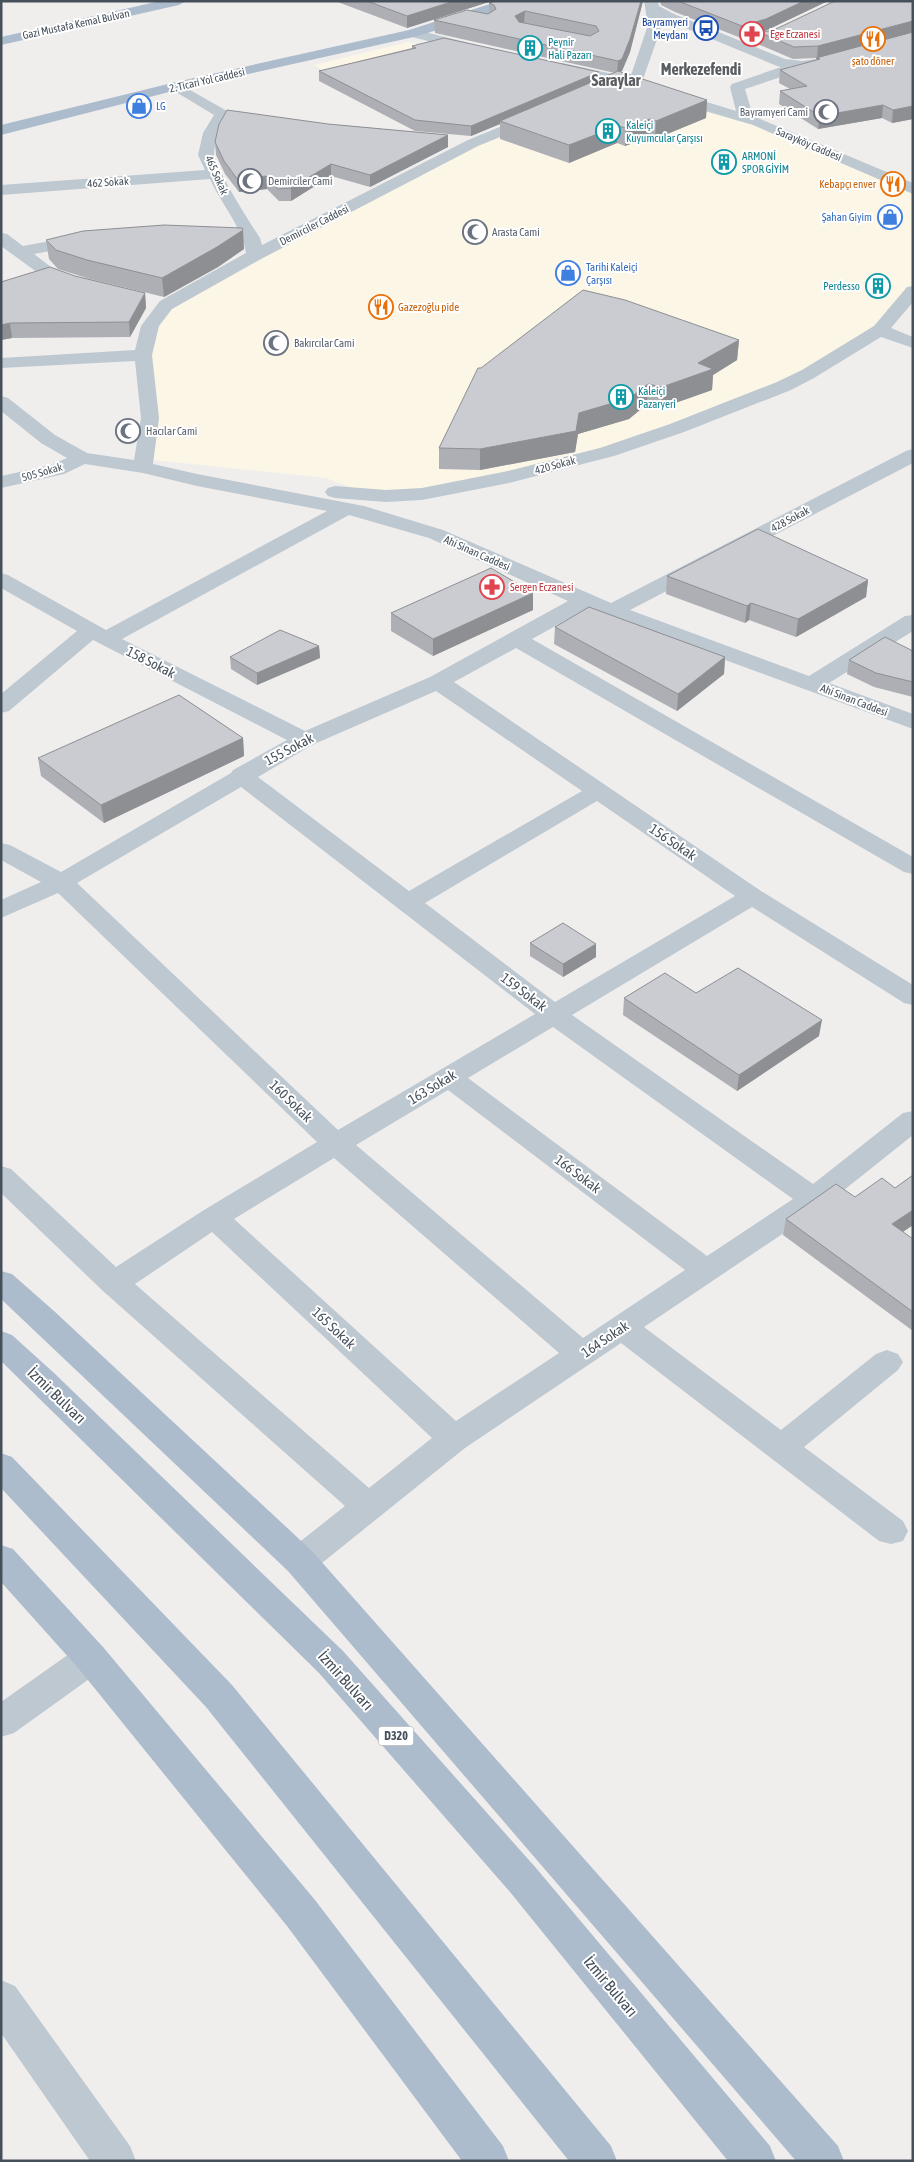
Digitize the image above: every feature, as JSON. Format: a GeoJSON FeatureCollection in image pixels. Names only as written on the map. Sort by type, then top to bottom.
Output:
{"type":"FeatureCollection","features":[{"type":"Feature","properties":{"kind":"main road","name":"Gazi Mustafa Kemal Bulvan"},"geometry":{"type":"LineString","coordinates":[[1,40],[179,1]]}},
{"type":"Feature","properties":{"kind":"main road","name":"2. Ticari Yol caddesi"},"geometry":{"type":"LineString","coordinates":[[1,130],[176,86],[413,33],[514,1]]}},
{"type":"Feature","properties":{"kind":"main road"},"geometry":{"type":"LineString","coordinates":[[1,1282],[50,1325],[300,1561],[822,2161]]}},
{"type":"Feature","properties":{"kind":"main road","name":"İzmir Bulvarı"},"geometry":{"type":"LineString","coordinates":[[1,1343],[42,1380],[331,1662],[523,1880],[755,2161]]}},
{"type":"Feature","properties":{"kind":"main road"},"geometry":{"type":"LineString","coordinates":[[1,1466],[219,1696],[596,2161]]}},
{"type":"Feature","properties":{"kind":"main road"},"geometry":{"type":"LineString","coordinates":[[1,1559],[91,1658],[301,1913],[488,2161]]}},
{"type":"Feature","properties":{"kind":"street"},"geometry":{"type":"LineString","coordinates":[[652,5],[669,17],[739,46],[782,63],[802,66]]}},
{"type":"Feature","properties":{"kind":"street"},"geometry":{"type":"LineString","coordinates":[[594,92],[636,82],[655,25],[652,5]]}},
{"type":"Feature","properties":{"kind":"street"},"geometry":{"type":"LineString","coordinates":[[470,16],[487,21]]}},
{"type":"Feature","properties":{"kind":"street"},"geometry":{"type":"LineString","coordinates":[[413,33],[482,50]]}},
{"type":"Feature","properties":{"kind":"street"},"geometry":{"type":"LineString","coordinates":[[739,46],[762,39]]}},
{"type":"Feature","properties":{"kind":"street"},"geometry":{"type":"LineString","coordinates":[[630,52],[646,55]]}},
{"type":"Feature","properties":{"kind":"street"},"geometry":{"type":"LineString","coordinates":[[746,118],[737,87],[802,66],[818,64],[851,55]]}},
{"type":"Feature","properties":{"kind":"street","name":"Sarayköy Caddesi"},"geometry":{"type":"LineString","coordinates":[[549,64],[626,83],[746,118],[913,189]]}},
{"type":"Feature","properties":{"kind":"street","name":"465 Sokak"},"geometry":{"type":"LineString","coordinates":[[176,86],[229,115],[211,133],[206,155],[214,174],[252,238],[255,255]]}},
{"type":"Feature","properties":{"kind":"street","name":"Demirciler Caddesi"},"geometry":{"type":"LineString","coordinates":[[149,468],[150,418],[144,355],[150,326],[166,305],[255,255],[474,143],[552,110]]}},
{"type":"Feature","properties":{"kind":"street"},"geometry":{"type":"LineString","coordinates":[[444,140],[474,143]]}},
{"type":"Feature","properties":{"kind":"street","name":"462 Sokak"},"geometry":{"type":"LineString","coordinates":[[1,190],[214,174]]}},
{"type":"Feature","properties":{"kind":"street"},"geometry":{"type":"LineString","coordinates":[[1,238],[22,251],[51,277]]}},
{"type":"Feature","properties":{"kind":"street"},"geometry":{"type":"LineString","coordinates":[[22,251],[94,238]]}},
{"type":"Feature","properties":{"kind":"street"},"geometry":{"type":"LineString","coordinates":[[234,238],[252,238]]}},
{"type":"Feature","properties":{"kind":"street","name":"420 Sokak"},"geometry":{"type":"LineString","coordinates":[[149,468],[322,492],[377,495],[422,494],[509,477],[607,452],[677,428],[784,386],[808,374],[880,330],[913,291]]}},
{"type":"Feature","properties":{"kind":"street"},"geometry":{"type":"LineString","coordinates":[[147,301],[166,305]]}},
{"type":"Feature","properties":{"kind":"street"},"geometry":{"type":"LineString","coordinates":[[880,330],[913,343]]}},
{"type":"Feature","properties":{"kind":"street"},"geometry":{"type":"LineString","coordinates":[[1,363],[144,355]]}},
{"type":"Feature","properties":{"kind":"street"},"geometry":{"type":"LineString","coordinates":[[1,402],[48,439],[82,458]]}},
{"type":"Feature","properties":{"kind":"street","name":"428 Sokak"},"geometry":{"type":"LineString","coordinates":[[613,611],[913,455]]}},
{"type":"Feature","properties":{"kind":"street","name":"Ahi Sinan Caddesi"},"geometry":{"type":"LineString","coordinates":[[82,458],[149,468],[197,480],[364,512],[444,538],[585,601],[913,722]]}},
{"type":"Feature","properties":{"kind":"street","name":"505 Sokak"},"geometry":{"type":"LineString","coordinates":[[1,482],[57,470],[82,458]]}},
{"type":"Feature","properties":{"kind":"street"},"geometry":{"type":"LineString","coordinates":[[444,538],[438,519],[440,506],[460,487]]}},
{"type":"Feature","properties":{"kind":"street"},"geometry":{"type":"LineString","coordinates":[[1,706],[99,635],[346,510]]}},
{"type":"Feature","properties":{"kind":"street","name":"158 Sokak"},"geometry":{"type":"LineString","coordinates":[[1,580],[99,635],[304,740]]}},
{"type":"Feature","properties":{"kind":"street","name":"155 Sokak"},"geometry":{"type":"LineString","coordinates":[[1,910],[61,882],[241,775],[304,740],[438,682],[585,601]]}},
{"type":"Feature","properties":{"kind":"street"},"geometry":{"type":"LineString","coordinates":[[812,684],[913,621]]}},
{"type":"Feature","properties":{"kind":"street"},"geometry":{"type":"LineString","coordinates":[[516,639],[913,867]]}},
{"type":"Feature","properties":{"kind":"street","name":"156 Sokak"},"geometry":{"type":"LineString","coordinates":[[438,682],[752,896],[913,997]]}},
{"type":"Feature","properties":{"kind":"street","name":"159 Sokak"},"geometry":{"type":"LineString","coordinates":[[241,775],[554,1015],[814,1199]]}},
{"type":"Feature","properties":{"kind":"street"},"geometry":{"type":"LineString","coordinates":[[407,903],[598,791]]}},
{"type":"Feature","properties":{"kind":"street","name":"160 Sokak"},"geometry":{"type":"LineString","coordinates":[[1,850],[61,882],[336,1144],[581,1354]]}},
{"type":"Feature","properties":{"kind":"street","name":"163 Sokak"},"geometry":{"type":"LineString","coordinates":[[114,1283],[214,1217],[752,896]]}},
{"type":"Feature","properties":{"kind":"street","name":"166 Sokak"},"geometry":{"type":"LineString","coordinates":[[449,1077],[706,1271]]}},
{"type":"Feature","properties":{"kind":"street","name":"164 Sokak"},"geometry":{"type":"LineString","coordinates":[[300,1561],[454,1439],[814,1199],[913,1120]]}},
{"type":"Feature","properties":{"kind":"street"},"geometry":{"type":"LineString","coordinates":[[1,1176],[114,1283],[368,1507]]}},
{"type":"Feature","properties":{"kind":"street","name":"165 Sokak"},"geometry":{"type":"LineString","coordinates":[[214,1217],[454,1439]]}},
{"type":"Feature","properties":{"kind":"street"},"geometry":{"type":"LineString","coordinates":[[622,1327],[891,1531]]}},
{"type":"Feature","properties":{"kind":"street"},"geometry":{"type":"LineString","coordinates":[[781,1448],[887,1362]]}},
{"type":"Feature","properties":{"kind":"street"},"geometry":{"type":"LineString","coordinates":[[1,1722],[91,1658]]}},
{"type":"Feature","properties":{"kind":"street"},"geometry":{"type":"LineString","coordinates":[[1,1999],[115,2161]]}},
{"type":"Feature","properties":{"kind":"shaded area"},"geometry":{"type":"Polygon","coordinates":[[[408,42],[429,47],[327,72],[314,65],[408,42]]]}},
{"type":"Feature","properties":{"kind":"shaded area","name":"Tarihi Kaleiçi Çarşısı"},"geometry":{"type":"Polygon","coordinates":[[[620,80],[758,122],[913,190],[913,291],[880,330],[808,374],[677,428],[422,494],[355,489],[326,478],[153,460],[143,355],[166,305],[473,143],[620,80]]]}},
{"type":"Feature","properties":{"kind":"building"},"geometry":{"type":"Polygon","coordinates":[[[367,1],[454,1],[407,16],[367,1]]]}},
{"type":"Feature","properties":{"kind":"building"},"geometry":{"type":"Polygon","coordinates":[[[496,1],[641,1],[630,39],[622,59],[618,61],[434,20],[467,10],[488,14],[496,9],[494,5],[489,3],[496,1]],[[525,11],[515,16],[519,22],[590,36],[599,31],[596,26],[525,11]]]}},
{"type":"Feature","properties":{"kind":"building"},"geometry":{"type":"Polygon","coordinates":[[[678,1],[804,1],[766,19],[742,26],[678,1]]]}},
{"type":"Feature","properties":{"kind":"building"},"geometry":{"type":"Polygon","coordinates":[[[835,1],[913,1],[913,21],[818,46],[794,47],[761,33],[778,28],[835,1]]]}},
{"type":"Feature","properties":{"kind":"building"},"geometry":{"type":"Polygon","coordinates":[[[913,32],[913,106],[893,110],[883,105],[820,116],[780,91],[807,86],[780,70],[820,59],[816,58],[913,32]]]}},
{"type":"Feature","properties":{"kind":"building"},"geometry":{"type":"Polygon","coordinates":[[[444,38],[599,72],[471,126],[415,120],[319,71],[416,48],[412,46],[444,38]]]}},
{"type":"Feature","properties":{"kind":"building"},"geometry":{"type":"Polygon","coordinates":[[[618,71],[707,100],[656,121],[650,119],[626,128],[618,126],[569,145],[500,121],[618,71]]]}},
{"type":"Feature","properties":{"kind":"building"},"geometry":{"type":"Polygon","coordinates":[[[227,110],[328,124],[448,135],[370,175],[331,164],[291,188],[278,189],[266,176],[238,180],[224,161],[215,142],[219,124],[227,110]]]}},
{"type":"Feature","properties":{"kind":"building"},"geometry":{"type":"Polygon","coordinates":[[[164,225],[242,228],[243,230],[162,278],[87,260],[56,250],[46,240],[83,231],[164,225]]]}},
{"type":"Feature","properties":{"kind":"building"},"geometry":{"type":"Polygon","coordinates":[[[50,267],[75,276],[145,293],[129,322],[10,323],[1,325],[1,282],[50,267]]]}},
{"type":"Feature","properties":{"kind":"building"},"geometry":{"type":"Polygon","coordinates":[[[583,290],[625,300],[739,340],[698,363],[713,369],[662,387],[648,384],[630,398],[579,413],[576,431],[480,449],[439,448],[478,368],[481,368],[583,290]]]}},
{"type":"Feature","properties":{"kind":"building"},"geometry":{"type":"Polygon","coordinates":[[[758,529],[868,580],[798,619],[751,603],[747,606],[667,576],[758,529]]]}},
{"type":"Feature","properties":{"kind":"building"},"geometry":{"type":"Polygon","coordinates":[[[491,568],[533,593],[433,639],[391,613],[491,568]]]}},
{"type":"Feature","properties":{"kind":"building"},"geometry":{"type":"Polygon","coordinates":[[[589,607],[725,657],[678,694],[555,627],[589,607]]]}},
{"type":"Feature","properties":{"kind":"building"},"geometry":{"type":"Polygon","coordinates":[[[280,630],[319,646],[257,673],[230,657],[280,630]]]}},
{"type":"Feature","properties":{"kind":"building"},"geometry":{"type":"Polygon","coordinates":[[[885,637],[913,651],[913,682],[876,673],[849,660],[885,637]]]}},
{"type":"Feature","properties":{"kind":"building"},"geometry":{"type":"Polygon","coordinates":[[[179,695],[243,738],[101,805],[38,758],[179,695]]]}},
{"type":"Feature","properties":{"kind":"building"},"geometry":{"type":"Polygon","coordinates":[[[563,923],[596,944],[563,964],[530,943],[563,923]]]}},
{"type":"Feature","properties":{"kind":"building"},"geometry":{"type":"Polygon","coordinates":[[[738,968],[822,1020],[739,1075],[624,998],[665,973],[696,993],[738,968]]]}},
{"type":"Feature","properties":{"kind":"building"},"geometry":{"type":"Polygon","coordinates":[[[913,1175],[913,1210],[892,1224],[913,1239],[913,1312],[786,1219],[836,1184],[855,1197],[882,1178],[895,1188],[913,1175]]]}},
{"type":"Feature","properties":{"kind":"place","name":"Bayramyeri Meydanı"},"geometry":{"type":"Point","coordinates":[706,28]}},
{"type":"Feature","properties":{"kind":"place","name":"Ege Eczanesi"},"geometry":{"type":"Point","coordinates":[752,34]}},
{"type":"Feature","properties":{"kind":"place","name":"şato döner"},"geometry":{"type":"Point","coordinates":[873,39]}},
{"type":"Feature","properties":{"kind":"place","name":"Peynir Hali Pazarı"},"geometry":{"type":"Point","coordinates":[530,48]}},
{"type":"Feature","properties":{"kind":"place","name":"LG"},"geometry":{"type":"Point","coordinates":[139,106]}},
{"type":"Feature","properties":{"kind":"place","name":"Bayramyeri Cami"},"geometry":{"type":"Point","coordinates":[826,112]}},
{"type":"Feature","properties":{"kind":"place","name":"Kaleiçi Kuyumcular Çarşısı"},"geometry":{"type":"Point","coordinates":[608,131]}},
{"type":"Feature","properties":{"kind":"place","name":"ARMONİ SPOR GİYİM"},"geometry":{"type":"Point","coordinates":[724,162]}},
{"type":"Feature","properties":{"kind":"place","name":"Demirciler Cami"},"geometry":{"type":"Point","coordinates":[250,181]}},
{"type":"Feature","properties":{"kind":"place","name":"Kebapçı enver"},"geometry":{"type":"Point","coordinates":[893,184]}},
{"type":"Feature","properties":{"kind":"place","name":"Şahan Giyim"},"geometry":{"type":"Point","coordinates":[890,217]}},
{"type":"Feature","properties":{"kind":"place","name":"Arasta Cami"},"geometry":{"type":"Point","coordinates":[475,232]}},
{"type":"Feature","properties":{"kind":"place","name":"Tarihi Kaleiçi Çarşısı"},"geometry":{"type":"Point","coordinates":[568,273]}},
{"type":"Feature","properties":{"kind":"place","name":"Perdesso"},"geometry":{"type":"Point","coordinates":[878,286]}},
{"type":"Feature","properties":{"kind":"place","name":"Gazezoğlu pide"},"geometry":{"type":"Point","coordinates":[381,307]}},
{"type":"Feature","properties":{"kind":"place","name":"Bakırcılar Cami"},"geometry":{"type":"Point","coordinates":[276,343]}},
{"type":"Feature","properties":{"kind":"place","name":"Kaleiçi Pazaryeri"},"geometry":{"type":"Point","coordinates":[621,397]}},
{"type":"Feature","properties":{"kind":"place","name":"Hacılar Cami"},"geometry":{"type":"Point","coordinates":[128,431]}},
{"type":"Feature","properties":{"kind":"place","name":"Sergen Eczanesi"},"geometry":{"type":"Point","coordinates":[492,587]}},
{"type":"Feature","properties":{"kind":"district","name":"Merkezefendi"},"geometry":{"type":"Point","coordinates":[701,69]}},
{"type":"Feature","properties":{"kind":"district","name":"Saraylar"},"geometry":{"type":"Point","coordinates":[616,80]}}]}
